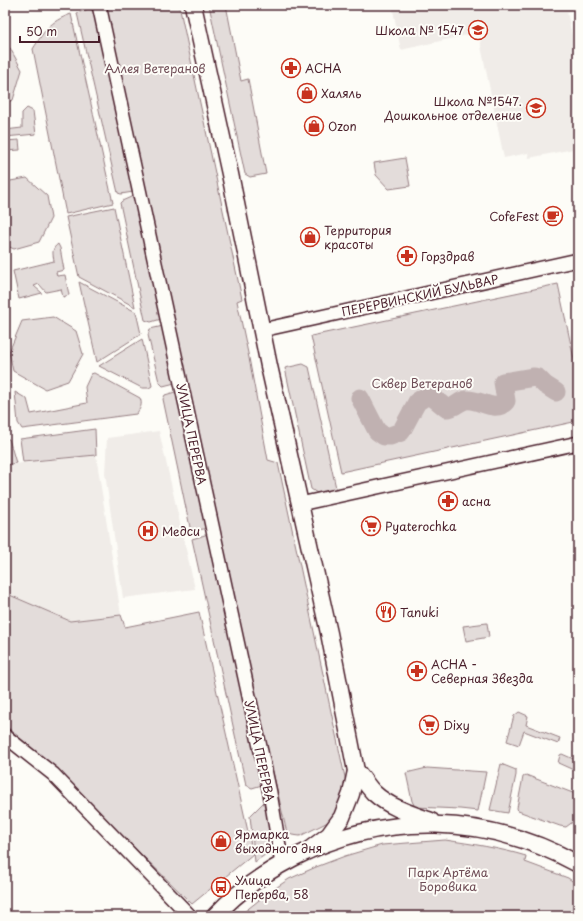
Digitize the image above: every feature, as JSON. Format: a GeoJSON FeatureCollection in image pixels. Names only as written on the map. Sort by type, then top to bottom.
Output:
{"type":"FeatureCollection","features":[{"type":"Feature","properties":{"kind":"main road"},"geometry":{"type":"LineString","coordinates":[[193,5],[262,330],[329,633],[356,771],[351,794],[342,817],[329,835],[309,850]]}},
{"type":"Feature","properties":{"kind":"main road"},"geometry":{"type":"LineString","coordinates":[[356,771],[373,792],[393,806],[416,816],[443,824]]}},
{"type":"Feature","properties":{"kind":"main road"},"geometry":{"type":"LineString","coordinates":[[215,916],[248,886],[282,864],[309,850],[334,840],[361,832],[388,827],[416,824],[443,824],[480,828],[508,834],[534,843],[560,854],[578,864]]}},
{"type":"Feature","properties":{"kind":"street","name":"УЛИЦА ПЕРЕРВА"},"geometry":{"type":"LineString","coordinates":[[99,5],[265,772],[282,864]]}},
{"type":"Feature","properties":{"kind":"street","name":"ПЕРЕРВИНСКИЙ БУЛЬВАР"},"geometry":{"type":"LineString","coordinates":[[262,330],[578,260]]}},
{"type":"Feature","properties":{"kind":"street"},"geometry":{"type":"LineString","coordinates":[[300,504],[578,442]]}},
{"type":"Feature","properties":{"kind":"street"},"geometry":{"type":"LineString","coordinates":[[5,736],[53,774],[190,916]]}},
{"type":"Feature","properties":{"kind":"shaded area","name":"Школа №1547. Дошкольное отделение"},"geometry":{"type":"Polygon","coordinates":[[[392,5],[578,5],[578,9],[567,12],[578,64],[578,148],[529,158],[528,153],[504,158],[481,46],[480,32],[401,50],[392,5]]]}},
{"type":"Feature","properties":{"kind":"shaded area","name":"Медси"},"geometry":{"type":"Polygon","coordinates":[[[159,431],[195,589],[123,598],[105,473],[107,438],[159,431]]]}},
{"type":"Feature","properties":{"kind":"shaded area"},"geometry":{"type":"Polygon","coordinates":[[[96,455],[121,615],[70,621],[5,593],[5,465],[96,455]]]}},
{"type":"Feature","properties":{"kind":"green space","name":"Аллея Ветеранов"},"geometry":{"type":"Polygon","coordinates":[[[105,5],[179,5],[242,299],[237,301],[268,460],[278,463],[346,782],[346,793],[332,820],[300,836],[292,835],[286,829],[217,527],[105,5]]]}},
{"type":"Feature","properties":{"kind":"green space"},"geometry":{"type":"Polygon","coordinates":[[[209,5],[226,5],[241,81],[248,79],[266,174],[250,177],[245,174],[209,5]]]}},
{"type":"Feature","properties":{"kind":"green space"},"geometry":{"type":"Polygon","coordinates":[[[89,9],[93,11],[133,192],[118,193],[77,13],[89,9]]]}},
{"type":"Feature","properties":{"kind":"green space"},"geometry":{"type":"Polygon","coordinates":[[[71,14],[113,203],[66,214],[33,49],[48,27],[57,20],[71,14]]]}},
{"type":"Feature","properties":{"kind":"green space"},"geometry":{"type":"Polygon","coordinates":[[[5,46],[10,48],[22,70],[13,100],[5,103],[5,46]]]}},
{"type":"Feature","properties":{"kind":"green space"},"geometry":{"type":"Polygon","coordinates":[[[27,108],[33,111],[36,134],[5,137],[5,130],[22,128],[22,113],[27,108]]]}},
{"type":"Feature","properties":{"kind":"green space"},"geometry":{"type":"Polygon","coordinates":[[[19,140],[20,150],[5,151],[5,141],[19,140]]]}},
{"type":"Feature","properties":{"kind":"green space"},"geometry":{"type":"Polygon","coordinates":[[[405,158],[410,186],[389,189],[376,175],[374,163],[405,158]]]}},
{"type":"Feature","properties":{"kind":"green space"},"geometry":{"type":"Polygon","coordinates":[[[27,178],[47,196],[51,218],[39,242],[14,249],[5,245],[5,182],[27,178]]]}},
{"type":"Feature","properties":{"kind":"green space"},"geometry":{"type":"Polygon","coordinates":[[[131,197],[134,198],[161,319],[151,322],[145,320],[120,203],[131,197]]]}},
{"type":"Feature","properties":{"kind":"green space"},"geometry":{"type":"Polygon","coordinates":[[[114,207],[135,307],[79,277],[66,217],[114,207]]]}},
{"type":"Feature","properties":{"kind":"green space"},"geometry":{"type":"Polygon","coordinates":[[[58,244],[64,270],[56,272],[57,276],[65,275],[69,295],[63,297],[61,289],[46,292],[39,284],[34,286],[42,293],[19,299],[13,271],[54,261],[53,250],[58,244]]]}},
{"type":"Feature","properties":{"kind":"green space"},"geometry":{"type":"Polygon","coordinates":[[[79,282],[136,312],[141,334],[97,362],[79,282]]]}},
{"type":"Feature","properties":{"kind":"green space","name":"Сквер Ветеранов"},"geometry":{"type":"Polygon","coordinates":[[[558,284],[578,378],[578,421],[341,472],[311,336],[558,284]]]}},
{"type":"Feature","properties":{"kind":"green space"},"geometry":{"type":"Polygon","coordinates":[[[53,317],[76,331],[83,354],[68,381],[45,389],[13,371],[9,352],[22,321],[53,317]]]}},
{"type":"Feature","properties":{"kind":"green space"},"geometry":{"type":"Polygon","coordinates":[[[163,326],[175,383],[163,386],[159,382],[148,335],[150,329],[163,326]]]}},
{"type":"Feature","properties":{"kind":"green space"},"geometry":{"type":"Polygon","coordinates":[[[142,339],[152,386],[149,388],[142,388],[99,366],[142,339]]]}},
{"type":"Feature","properties":{"kind":"green space"},"geometry":{"type":"Polygon","coordinates":[[[303,364],[309,367],[336,488],[335,490],[317,493],[311,489],[285,368],[303,364]]]}},
{"type":"Feature","properties":{"kind":"green space"},"geometry":{"type":"Polygon","coordinates":[[[94,373],[140,398],[141,407],[136,414],[22,429],[18,423],[15,392],[27,399],[31,414],[87,403],[85,387],[91,374],[94,373]]]}},
{"type":"Feature","properties":{"kind":"green space"},"geometry":{"type":"Polygon","coordinates":[[[175,392],[177,393],[207,528],[191,532],[163,399],[165,395],[175,392]]]}},
{"type":"Feature","properties":{"kind":"green space"},"geometry":{"type":"Polygon","coordinates":[[[95,429],[96,455],[23,462],[20,439],[95,429]]]}},
{"type":"Feature","properties":{"kind":"green space"},"geometry":{"type":"Polygon","coordinates":[[[5,439],[9,439],[16,463],[5,465],[5,439]]]}},
{"type":"Feature","properties":{"kind":"green space"},"geometry":{"type":"Polygon","coordinates":[[[208,534],[262,785],[252,788],[246,785],[192,539],[208,534]]]}},
{"type":"Feature","properties":{"kind":"green space"},"geometry":{"type":"Polygon","coordinates":[[[5,593],[70,621],[121,615],[125,627],[199,612],[253,854],[192,904],[43,758],[5,725],[5,593]]]}},
{"type":"Feature","properties":{"kind":"green space"},"geometry":{"type":"Polygon","coordinates":[[[487,623],[489,637],[466,641],[463,626],[487,623]]]}},
{"type":"Feature","properties":{"kind":"green space"},"geometry":{"type":"Polygon","coordinates":[[[519,712],[528,716],[526,725],[560,738],[558,744],[524,731],[519,745],[507,741],[514,716],[519,712]]]}},
{"type":"Feature","properties":{"kind":"green space"},"geometry":{"type":"Polygon","coordinates":[[[562,754],[578,761],[578,772],[558,763],[560,755],[562,754]]]}},
{"type":"Feature","properties":{"kind":"green space"},"geometry":{"type":"Polygon","coordinates":[[[501,764],[516,770],[508,813],[490,810],[501,764]]]}},
{"type":"Feature","properties":{"kind":"green space"},"geometry":{"type":"Polygon","coordinates":[[[427,768],[486,772],[478,811],[415,807],[412,801],[406,773],[427,768]]]}},
{"type":"Feature","properties":{"kind":"green space"},"geometry":{"type":"Polygon","coordinates":[[[526,775],[578,795],[578,818],[566,827],[518,811],[517,808],[523,777],[526,775]]]}},
{"type":"Feature","properties":{"kind":"green space"},"geometry":{"type":"Polygon","coordinates":[[[264,802],[270,822],[272,842],[270,849],[266,854],[255,862],[250,816],[264,802]]]}},
{"type":"Feature","properties":{"kind":"green space","name":"Парк Артёма Боровика"},"geometry":{"type":"Polygon","coordinates":[[[445,840],[496,848],[526,856],[525,862],[568,878],[578,885],[578,916],[239,916],[268,893],[289,879],[345,856],[382,845],[445,840]]]}},
{"type":"Feature","properties":{"kind":"waterway"},"geometry":{"type":"LineString","coordinates":[[360,398],[377,431],[384,436],[390,436],[401,432],[417,402],[430,395],[446,408],[452,407],[466,400],[497,406],[502,405],[506,401],[503,382],[534,377],[538,378],[545,385],[556,392]]}},
{"type":"Feature","properties":{"kind":"place","name":"Школа № 1547"},"geometry":{"type":"Point","coordinates":[478,30]}},
{"type":"Feature","properties":{"kind":"place","name":"АСНА"},"geometry":{"type":"Point","coordinates":[291,68]}},
{"type":"Feature","properties":{"kind":"place","name":"Халяль"},"geometry":{"type":"Point","coordinates":[307,93]}},
{"type":"Feature","properties":{"kind":"place","name":"Школа №1547. Дошкольное отделение"},"geometry":{"type":"Point","coordinates":[536,108]}},
{"type":"Feature","properties":{"kind":"place","name":"Ozon"},"geometry":{"type":"Point","coordinates":[314,126]}},
{"type":"Feature","properties":{"kind":"place","name":"CofeFest"},"geometry":{"type":"Point","coordinates":[553,216]}},
{"type":"Feature","properties":{"kind":"place","name":"Территория красоты"},"geometry":{"type":"Point","coordinates":[310,237]}},
{"type":"Feature","properties":{"kind":"place","name":"Горздрав"},"geometry":{"type":"Point","coordinates":[407,256]}},
{"type":"Feature","properties":{"kind":"place","name":"асна"},"geometry":{"type":"Point","coordinates":[448,501]}},
{"type":"Feature","properties":{"kind":"place","name":"Pyaterochka"},"geometry":{"type":"Point","coordinates":[371,526]}},
{"type":"Feature","properties":{"kind":"place","name":"Медси"},"geometry":{"type":"Point","coordinates":[148,531]}},
{"type":"Feature","properties":{"kind":"place","name":"Tanuki"},"geometry":{"type":"Point","coordinates":[386,612]}},
{"type":"Feature","properties":{"kind":"place","name":"АСНА - Северная Звезда"},"geometry":{"type":"Point","coordinates":[417,671]}},
{"type":"Feature","properties":{"kind":"place","name":"Dixy"},"geometry":{"type":"Point","coordinates":[429,725]}},
{"type":"Feature","properties":{"kind":"place","name":"Ярмарка выходного дня"},"geometry":{"type":"Point","coordinates":[221,841]}},
{"type":"Feature","properties":{"kind":"place","name":"Улица Перерва, 58"},"geometry":{"type":"Point","coordinates":[221,887]}}]}
